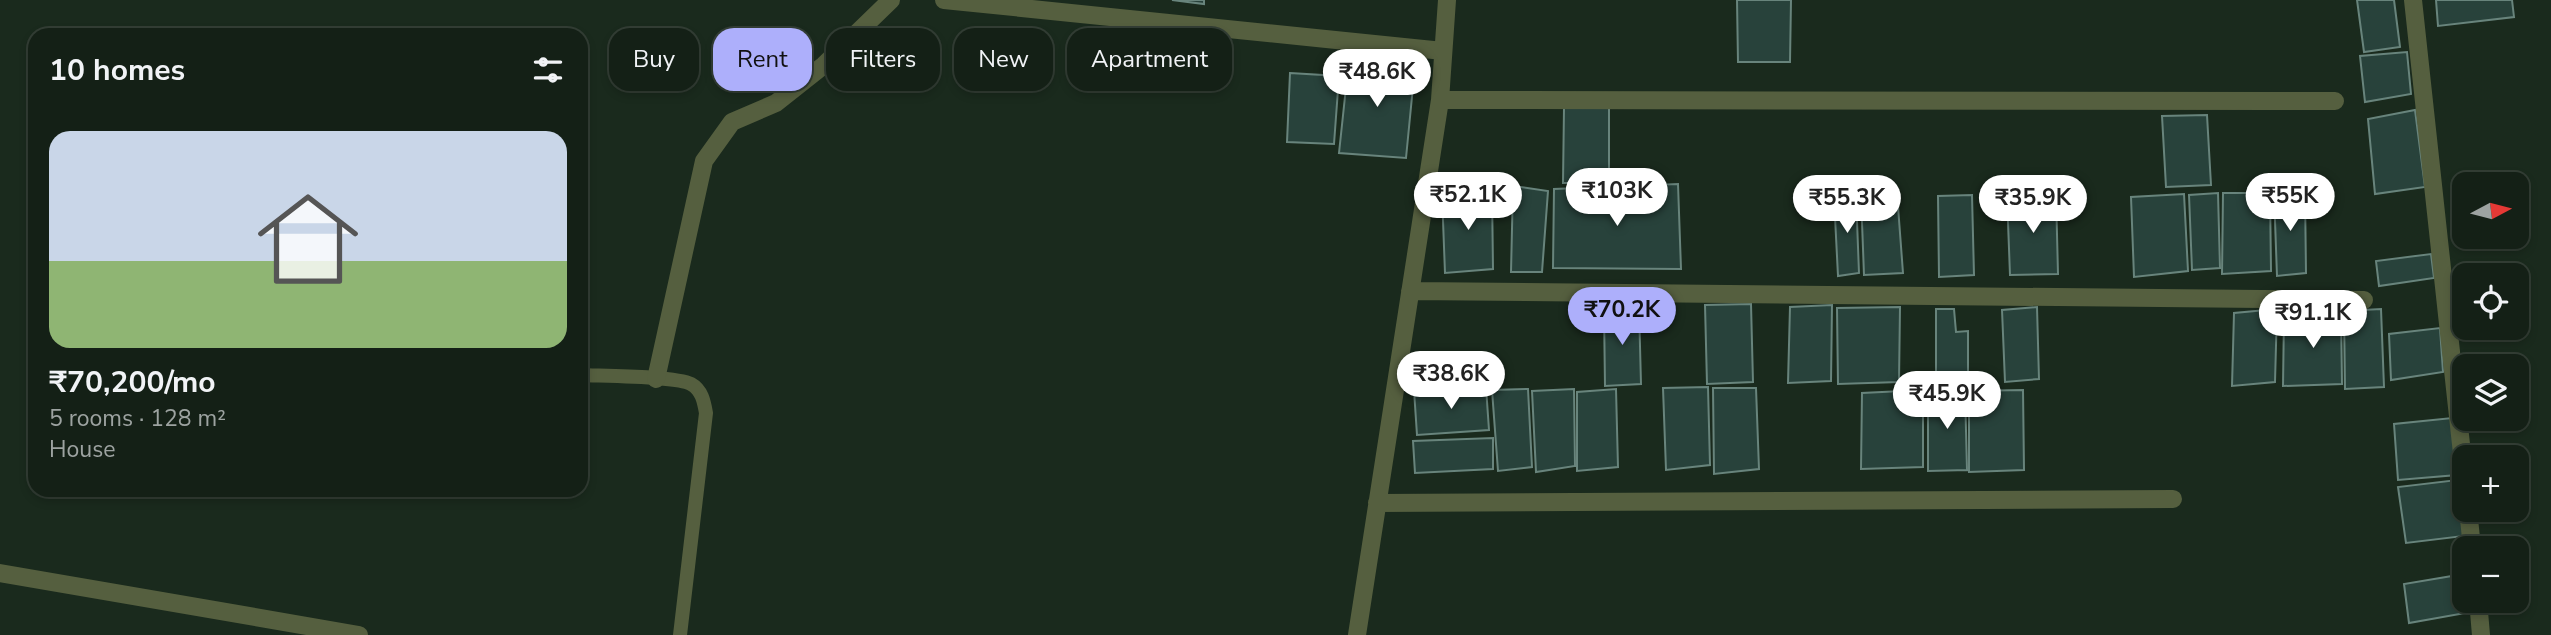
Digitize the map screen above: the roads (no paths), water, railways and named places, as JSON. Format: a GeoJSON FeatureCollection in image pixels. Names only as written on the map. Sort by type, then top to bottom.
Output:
{"type":"FeatureCollection","features":[{"type":"Feature","properties":{"kind":"street"},"geometry":{"type":"LineString","coordinates":[[656,379],[704,161],[732,122],[776,103],[824,65],[891,0]]}},
{"type":"Feature","properties":{"kind":"street"},"geometry":{"type":"LineString","coordinates":[[944,0],[1443,51]]}},
{"type":"Feature","properties":{"kind":"street"},"geometry":{"type":"LineString","coordinates":[[1357,635],[1440,100],[1447,0]]}},
{"type":"Feature","properties":{"kind":"street"},"geometry":{"type":"LineString","coordinates":[[2413,0],[2461,445]]}},
{"type":"Feature","properties":{"kind":"street"},"geometry":{"type":"LineString","coordinates":[[1440,100],[2336,101]]}},
{"type":"Feature","properties":{"kind":"street"},"geometry":{"type":"LineString","coordinates":[[1410,291],[2364,300]]}},
{"type":"Feature","properties":{"kind":"street"},"geometry":{"type":"LineString","coordinates":[[1377,503],[2173,499]]}},
{"type":"Feature","properties":{"kind":"street"},"geometry":{"type":"LineString","coordinates":[[0,572],[22,578],[359,635]]}},
{"type":"Feature","properties":{"kind":"street"},"geometry":{"type":"LineString","coordinates":[[2479,613],[2482,635]]}},
{"type":"Feature","properties":{"kind":"lane"},"geometry":{"type":"LineString","coordinates":[[588,375],[676,380],[692,385],[703,397],[706,413],[681,635]]}}]}
